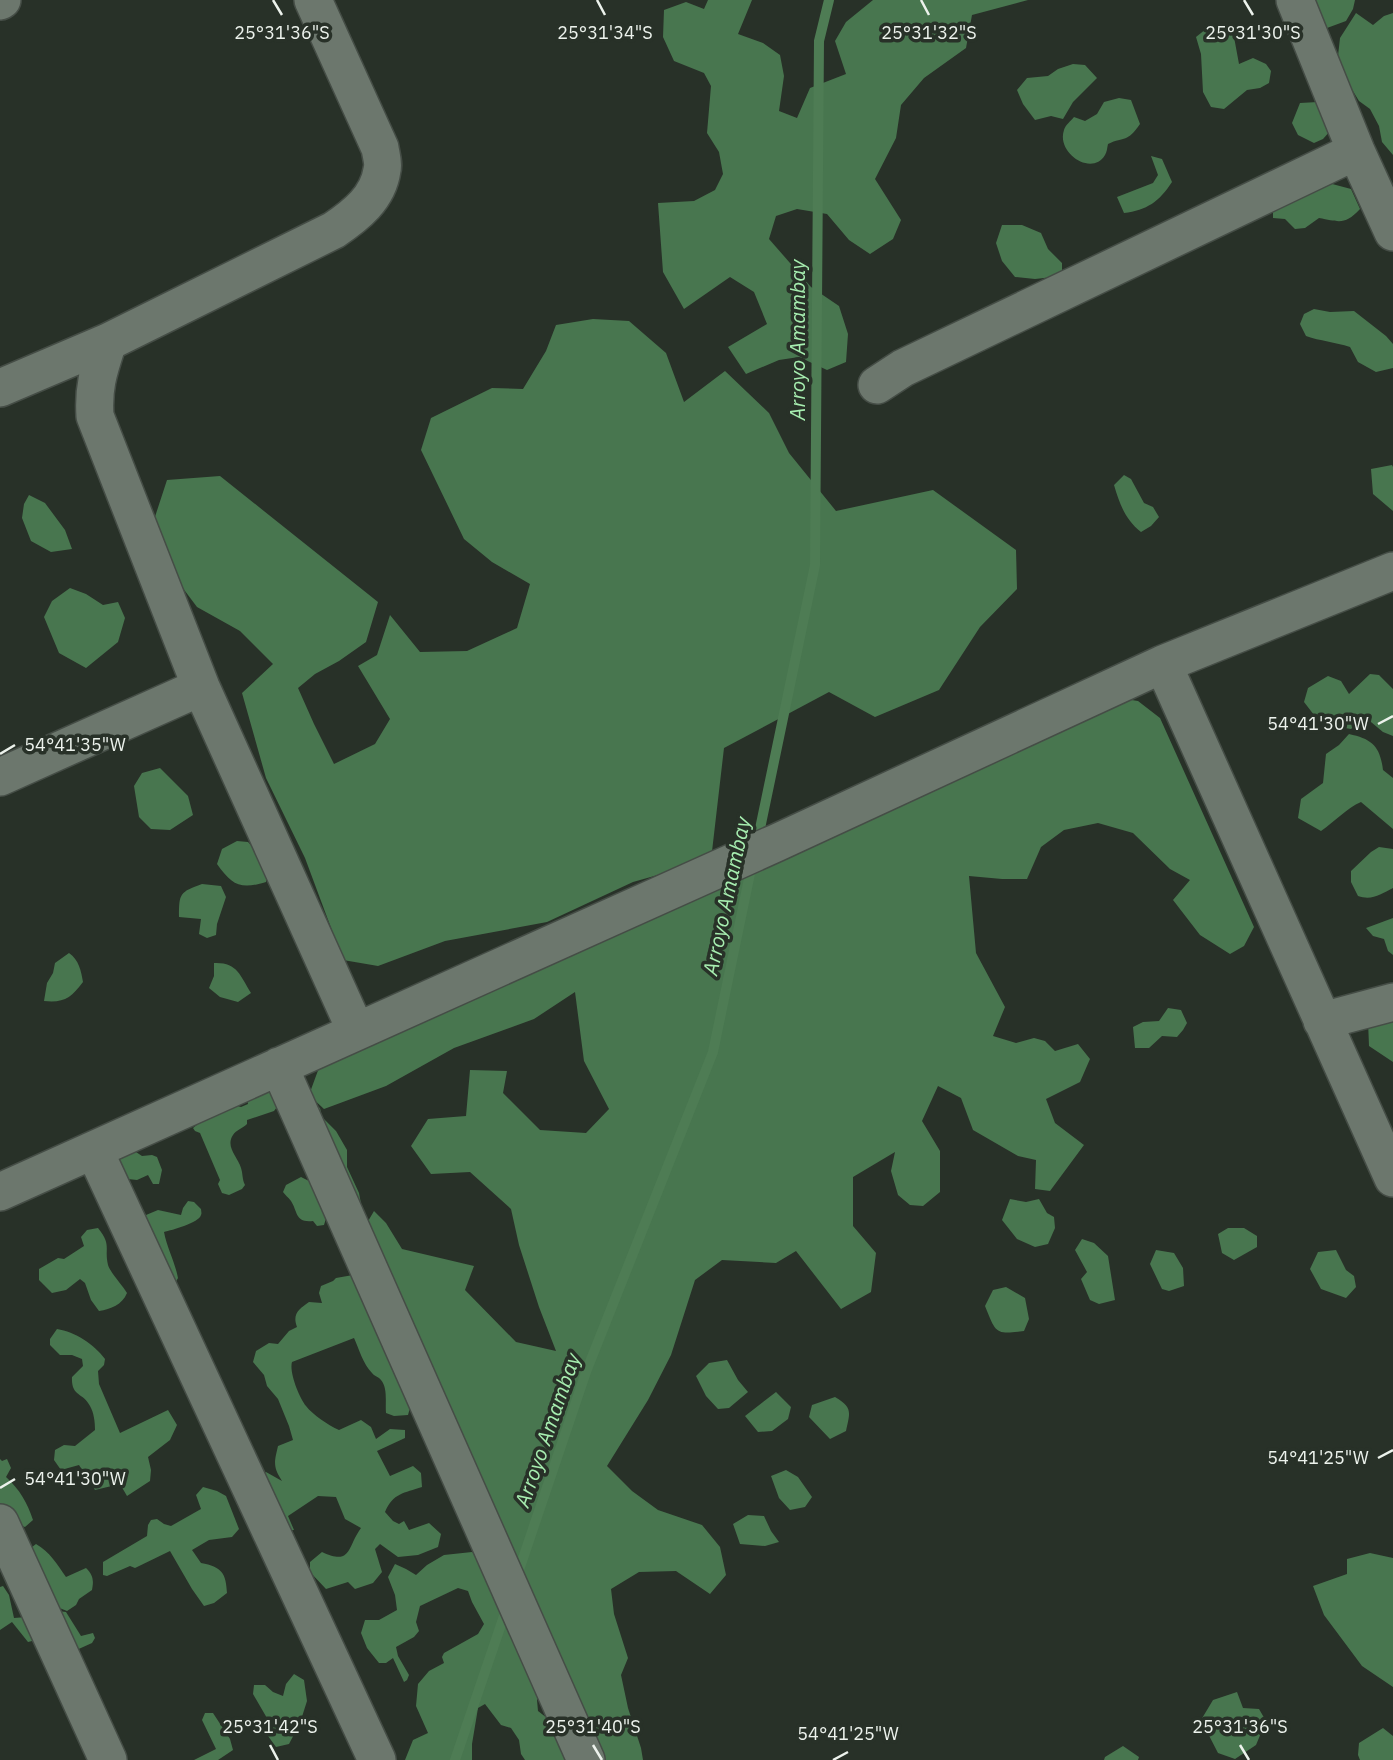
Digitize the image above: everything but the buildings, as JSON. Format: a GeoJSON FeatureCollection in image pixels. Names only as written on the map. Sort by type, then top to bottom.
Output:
{"type":"FeatureCollection","features":[{"type":"Feature","properties":{"kind":"street"},"geometry":{"type":"LineString","coordinates":[[0,388],[108,342],[334,230],[355,215],[374,194],[383,169],[380,148],[313,0]]}},
{"type":"Feature","properties":{"kind":"street"},"geometry":{"type":"LineString","coordinates":[[1295,0],[1356,151],[1393,232]]}},
{"type":"Feature","properties":{"kind":"street"},"geometry":{"type":"LineString","coordinates":[[877,385],[904,368],[1356,151]]}},
{"type":"Feature","properties":{"kind":"street"},"geometry":{"type":"LineString","coordinates":[[108,342],[97,375],[95,416],[201,687],[356,1031]]}},
{"type":"Feature","properties":{"kind":"street"},"geometry":{"type":"LineString","coordinates":[[0,1192],[734,863],[1163,664],[1393,571]]}},
{"type":"Feature","properties":{"kind":"street"},"geometry":{"type":"LineString","coordinates":[[1163,664],[1393,1178]]}},
{"type":"Feature","properties":{"kind":"street"},"geometry":{"type":"LineString","coordinates":[[0,777],[201,687]]}},
{"type":"Feature","properties":{"kind":"street"},"geometry":{"type":"LineString","coordinates":[[1322,1021],[1393,1002]]}},
{"type":"Feature","properties":{"kind":"street"},"geometry":{"type":"LineString","coordinates":[[279,1066],[586,1760]]}},
{"type":"Feature","properties":{"kind":"street"},"geometry":{"type":"LineString","coordinates":[[94,1150],[377,1760]]}},
{"type":"Feature","properties":{"kind":"street"},"geometry":{"type":"LineString","coordinates":[[0,1523],[108,1760]]}},
{"type":"Feature","properties":{"kind":"green space"},"geometry":{"type":"Polygon","coordinates":[[[708,0],[752,0],[738,34],[763,43],[780,55],[784,76],[779,111],[797,118],[810,88],[846,74],[835,41],[846,22],[873,0],[1028,0],[972,15],[966,48],[924,78],[901,105],[896,138],[875,179],[901,220],[893,239],[870,254],[849,240],[827,214],[797,209],[776,216],[769,239],[811,287],[839,306],[848,334],[846,362],[827,370],[799,357],[779,360],[746,374],[728,347],[767,324],[754,292],[730,277],[684,309],[663,272],[658,203],[694,201],[715,190],[723,174],[719,152],[707,133],[711,86],[704,73],[674,61],[663,37],[664,10],[686,2],[704,9],[708,0]]]}},
{"type":"Feature","properties":{"kind":"green space"},"geometry":{"type":"Polygon","coordinates":[[[1306,0],[1355,0],[1346,21],[1327,28],[1319,25],[1306,0]]]}},
{"type":"Feature","properties":{"kind":"green space"},"geometry":{"type":"Polygon","coordinates":[[[1356,13],[1373,25],[1393,13],[1393,155],[1382,142],[1379,126],[1370,109],[1359,101],[1345,78],[1338,56],[1340,38],[1356,13]]]}},
{"type":"Feature","properties":{"kind":"green space"},"geometry":{"type":"Polygon","coordinates":[[[1221,24],[1234,37],[1239,64],[1253,58],[1266,64],[1271,71],[1269,83],[1247,90],[1224,109],[1211,107],[1203,92],[1201,54],[1196,37],[1206,29],[1221,24]]]}},
{"type":"Feature","properties":{"kind":"green space"},"geometry":{"type":"Polygon","coordinates":[[[1073,64],[1085,65],[1097,78],[1073,102],[1063,119],[1051,116],[1035,120],[1017,90],[1027,78],[1048,76],[1073,64]]]}},
{"type":"Feature","properties":{"kind":"green space"},"geometry":{"type":"Polygon","coordinates":[[[1119,98],[1131,100],[1140,124],[1136,130],[1129,137],[1108,144],[1106,154],[1092,164],[1084,163],[1070,154],[1063,139],[1066,126],[1074,117],[1085,121],[1097,114],[1104,102],[1119,98]]]}},
{"type":"Feature","properties":{"kind":"green space"},"geometry":{"type":"Polygon","coordinates":[[[1318,102],[1331,130],[1323,139],[1314,143],[1298,135],[1292,123],[1300,103],[1318,102]]]}},
{"type":"Feature","properties":{"kind":"green space"},"geometry":{"type":"Polygon","coordinates":[[[1151,156],[1162,159],[1172,182],[1152,204],[1124,213],[1117,197],[1153,183],[1158,175],[1151,156]]]}},
{"type":"Feature","properties":{"kind":"green space"},"geometry":{"type":"Polygon","coordinates":[[[1321,181],[1351,189],[1360,209],[1346,220],[1319,218],[1305,228],[1295,229],[1285,219],[1273,218],[1273,205],[1321,181]]]}},
{"type":"Feature","properties":{"kind":"green space"},"geometry":{"type":"Polygon","coordinates":[[[1002,225],[1022,225],[1041,233],[1048,249],[1062,263],[1062,276],[1035,279],[1015,277],[1002,261],[996,243],[1002,225]]]}},
{"type":"Feature","properties":{"kind":"green space"},"geometry":{"type":"Polygon","coordinates":[[[1314,309],[1330,312],[1354,311],[1393,344],[1393,368],[1376,372],[1358,362],[1350,347],[1306,336],[1300,324],[1304,314],[1314,309]]]}},
{"type":"Feature","properties":{"kind":"green space"},"geometry":{"type":"Polygon","coordinates":[[[593,319],[629,321],[666,353],[684,402],[725,371],[769,413],[789,453],[836,511],[933,490],[1016,550],[1017,589],[980,627],[939,690],[875,717],[829,692],[724,748],[711,860],[633,882],[547,922],[445,941],[378,966],[343,960],[305,858],[266,778],[242,693],[273,664],[240,631],[197,607],[164,563],[151,529],[167,480],[220,476],[378,602],[366,642],[298,688],[334,764],[375,744],[390,719],[358,666],[377,655],[390,615],[420,652],[467,651],[517,628],[530,584],[492,562],[464,539],[421,450],[431,418],[492,388],[523,389],[546,351],[556,325],[593,319]]]}},
{"type":"Feature","properties":{"kind":"green space"},"geometry":{"type":"Polygon","coordinates":[[[1392,465],[1393,511],[1373,494],[1371,469],[1392,465]]]}},
{"type":"Feature","properties":{"kind":"green space"},"geometry":{"type":"Polygon","coordinates":[[[1124,475],[1131,479],[1144,503],[1153,507],[1159,517],[1141,532],[1131,522],[1118,499],[1114,485],[1124,475]]]}},
{"type":"Feature","properties":{"kind":"green space"},"geometry":{"type":"Polygon","coordinates":[[[29,495],[45,503],[65,530],[72,549],[51,552],[31,541],[22,518],[24,504],[29,495]]]}},
{"type":"Feature","properties":{"kind":"green space"},"geometry":{"type":"Polygon","coordinates":[[[70,588],[103,605],[118,602],[125,618],[118,642],[86,668],[59,653],[44,617],[52,601],[70,588]]]}},
{"type":"Feature","properties":{"kind":"green space"},"geometry":{"type":"Polygon","coordinates":[[[1370,674],[1379,675],[1393,689],[1393,736],[1383,732],[1365,717],[1351,729],[1321,724],[1304,702],[1308,688],[1328,676],[1341,681],[1349,694],[1370,674]]]}},
{"type":"Feature","properties":{"kind":"green space"},"geometry":{"type":"Polygon","coordinates":[[[1112,697],[1138,701],[1160,718],[1254,927],[1244,946],[1230,954],[1200,935],[1173,900],[1190,880],[1170,869],[1133,833],[1098,823],[1064,830],[1041,847],[1027,879],[969,876],[976,953],[1005,1007],[993,1036],[1016,1043],[1034,1038],[1045,1041],[1055,1051],[1078,1044],[1090,1059],[1080,1082],[1046,1099],[1055,1123],[1084,1145],[1050,1191],[1035,1189],[1036,1160],[1018,1156],[973,1130],[961,1098],[938,1086],[922,1121],[940,1151],[940,1192],[923,1206],[910,1205],[898,1195],[891,1171],[895,1152],[853,1177],[853,1226],[876,1253],[871,1292],[841,1309],[796,1251],[776,1263],[722,1260],[695,1280],[671,1355],[648,1400],[607,1466],[632,1491],[658,1510],[702,1525],[720,1547],[726,1575],[710,1594],[676,1571],[639,1572],[611,1589],[614,1614],[628,1658],[621,1675],[643,1760],[602,1760],[367,1223],[374,1211],[386,1223],[402,1249],[474,1266],[465,1290],[516,1342],[556,1351],[519,1245],[511,1209],[470,1172],[431,1174],[411,1146],[428,1119],[466,1116],[470,1070],[507,1071],[503,1093],[540,1130],[586,1133],[609,1109],[584,1061],[575,992],[534,1019],[454,1048],[386,1086],[324,1109],[309,1095],[320,1065],[1112,697]]]}},
{"type":"Feature","properties":{"kind":"green space"},"geometry":{"type":"Polygon","coordinates":[[[1349,734],[1364,738],[1374,745],[1380,755],[1383,770],[1393,778],[1393,829],[1361,802],[1321,831],[1298,818],[1301,799],[1323,783],[1326,754],[1349,734]]]}},
{"type":"Feature","properties":{"kind":"green space"},"geometry":{"type":"Polygon","coordinates":[[[160,768],[188,796],[193,815],[170,830],[151,829],[139,817],[134,786],[142,773],[160,768]]]}},
{"type":"Feature","properties":{"kind":"green space"},"geometry":{"type":"Polygon","coordinates":[[[237,841],[248,842],[260,855],[268,869],[266,882],[249,886],[237,884],[227,877],[217,864],[222,849],[237,841]]]}},
{"type":"Feature","properties":{"kind":"green space"},"geometry":{"type":"Polygon","coordinates":[[[1379,847],[1393,849],[1393,888],[1372,897],[1358,896],[1351,882],[1351,871],[1379,847]]]}},
{"type":"Feature","properties":{"kind":"green space"},"geometry":{"type":"Polygon","coordinates":[[[202,884],[221,886],[226,897],[216,935],[207,938],[199,934],[201,919],[179,917],[182,894],[202,884]]]}},
{"type":"Feature","properties":{"kind":"green space"},"geometry":{"type":"Polygon","coordinates":[[[1393,918],[1393,955],[1388,951],[1384,939],[1373,936],[1366,928],[1393,918]]]}},
{"type":"Feature","properties":{"kind":"green space"},"geometry":{"type":"Polygon","coordinates":[[[69,953],[77,962],[83,982],[66,998],[44,1001],[47,983],[55,963],[69,953]]]}},
{"type":"Feature","properties":{"kind":"green space"},"geometry":{"type":"Polygon","coordinates":[[[214,963],[233,967],[251,993],[238,1002],[220,997],[209,988],[214,976],[214,963]]]}},
{"type":"Feature","properties":{"kind":"green space"},"geometry":{"type":"Polygon","coordinates":[[[1393,1000],[1393,1062],[1369,1046],[1368,1021],[1393,1000]]]}},
{"type":"Feature","properties":{"kind":"green space"},"geometry":{"type":"Polygon","coordinates":[[[1168,1008],[1181,1010],[1187,1023],[1183,1030],[1177,1037],[1162,1036],[1149,1048],[1135,1048],[1133,1027],[1143,1022],[1159,1021],[1168,1008]]]}},
{"type":"Feature","properties":{"kind":"green space"},"geometry":{"type":"Polygon","coordinates":[[[246,1089],[271,1091],[280,1103],[274,1111],[247,1120],[247,1124],[233,1135],[230,1144],[245,1185],[229,1195],[222,1193],[218,1184],[220,1180],[200,1133],[193,1128],[204,1119],[234,1105],[241,1107],[248,1104],[246,1089]]]}},
{"type":"Feature","properties":{"kind":"green space"},"geometry":{"type":"Polygon","coordinates":[[[312,1104],[320,1108],[322,1117],[336,1131],[347,1150],[347,1167],[359,1193],[363,1214],[312,1104]]]}},
{"type":"Feature","properties":{"kind":"green space"},"geometry":{"type":"Polygon","coordinates":[[[133,1150],[142,1156],[157,1157],[162,1170],[159,1184],[153,1184],[148,1175],[137,1180],[119,1178],[112,1152],[133,1150]]]}},
{"type":"Feature","properties":{"kind":"green space"},"geometry":{"type":"Polygon","coordinates":[[[301,1177],[313,1186],[325,1213],[324,1225],[317,1226],[313,1221],[300,1218],[283,1192],[286,1185],[301,1177]]]}},
{"type":"Feature","properties":{"kind":"green space"},"geometry":{"type":"Polygon","coordinates":[[[1010,1199],[1026,1202],[1039,1199],[1047,1213],[1054,1217],[1055,1228],[1048,1244],[1035,1247],[1017,1239],[1002,1220],[1010,1199]]]}},
{"type":"Feature","properties":{"kind":"green space"},"geometry":{"type":"Polygon","coordinates":[[[188,1201],[194,1202],[201,1209],[199,1218],[185,1226],[164,1232],[178,1278],[174,1285],[137,1211],[146,1215],[158,1210],[181,1215],[188,1201]]]}},
{"type":"Feature","properties":{"kind":"green space"},"geometry":{"type":"Polygon","coordinates":[[[98,1228],[106,1243],[109,1268],[127,1293],[116,1306],[99,1311],[91,1300],[85,1283],[80,1279],[66,1290],[52,1293],[39,1280],[39,1269],[58,1258],[64,1259],[84,1246],[81,1237],[87,1230],[98,1228]]]}},
{"type":"Feature","properties":{"kind":"green space"},"geometry":{"type":"Polygon","coordinates":[[[1228,1228],[1244,1228],[1257,1236],[1257,1247],[1234,1260],[1222,1253],[1218,1234],[1228,1228]]]}},
{"type":"Feature","properties":{"kind":"green space"},"geometry":{"type":"Polygon","coordinates":[[[1082,1239],[1094,1243],[1108,1256],[1115,1300],[1099,1304],[1090,1300],[1081,1279],[1087,1272],[1075,1250],[1082,1239]]]}},
{"type":"Feature","properties":{"kind":"green space"},"geometry":{"type":"Polygon","coordinates":[[[1156,1250],[1174,1253],[1183,1268],[1184,1286],[1169,1291],[1162,1289],[1150,1264],[1156,1250]]]}},
{"type":"Feature","properties":{"kind":"green space"},"geometry":{"type":"Polygon","coordinates":[[[1336,1250],[1346,1270],[1354,1276],[1356,1287],[1346,1298],[1321,1289],[1310,1269],[1318,1252],[1336,1250]]]}},
{"type":"Feature","properties":{"kind":"green space"},"geometry":{"type":"Polygon","coordinates":[[[353,1275],[413,1397],[408,1415],[394,1416],[386,1413],[383,1383],[366,1365],[354,1338],[292,1362],[295,1384],[309,1409],[321,1420],[339,1430],[361,1420],[371,1427],[376,1439],[390,1429],[405,1430],[405,1438],[377,1451],[390,1476],[413,1466],[421,1473],[422,1487],[395,1497],[385,1512],[399,1524],[404,1521],[409,1530],[429,1523],[441,1534],[438,1547],[418,1555],[398,1557],[380,1544],[375,1549],[382,1572],[373,1583],[355,1589],[348,1582],[326,1589],[310,1572],[310,1562],[322,1552],[332,1556],[344,1556],[361,1528],[345,1519],[336,1497],[318,1496],[288,1516],[294,1530],[281,1531],[255,1478],[266,1472],[282,1481],[275,1465],[278,1446],[293,1440],[278,1399],[253,1362],[256,1351],[269,1343],[278,1344],[289,1331],[297,1327],[296,1315],[302,1307],[309,1302],[322,1303],[319,1293],[321,1286],[336,1278],[353,1275]]]}},
{"type":"Feature","properties":{"kind":"green space"},"geometry":{"type":"Polygon","coordinates":[[[1006,1287],[1025,1298],[1029,1319],[1024,1331],[1007,1333],[998,1330],[985,1306],[993,1290],[1006,1287]]]}},
{"type":"Feature","properties":{"kind":"green space"},"geometry":{"type":"Polygon","coordinates":[[[57,1329],[84,1340],[105,1359],[104,1365],[98,1371],[99,1384],[120,1433],[168,1410],[177,1425],[170,1440],[148,1457],[150,1481],[127,1496],[120,1484],[95,1490],[79,1465],[61,1470],[54,1460],[55,1450],[64,1445],[75,1446],[95,1430],[91,1409],[75,1391],[72,1383],[72,1377],[83,1366],[82,1359],[72,1355],[60,1355],[50,1345],[50,1339],[57,1329]]]}},
{"type":"Feature","properties":{"kind":"green space"},"geometry":{"type":"Polygon","coordinates":[[[727,1360],[748,1392],[729,1408],[718,1409],[706,1396],[696,1376],[709,1363],[727,1360]]]}},
{"type":"Feature","properties":{"kind":"green space"},"geometry":{"type":"Polygon","coordinates":[[[776,1392],[791,1407],[788,1419],[772,1431],[758,1432],[745,1416],[776,1392]]]}},
{"type":"Feature","properties":{"kind":"green space"},"geometry":{"type":"Polygon","coordinates":[[[835,1397],[845,1404],[849,1411],[846,1431],[830,1439],[809,1417],[812,1405],[835,1397]]]}},
{"type":"Feature","properties":{"kind":"green space"},"geometry":{"type":"Polygon","coordinates":[[[0,1459],[7,1459],[11,1468],[6,1477],[26,1502],[31,1514],[33,1520],[25,1527],[2,1519],[0,1515],[0,1459]]]}},
{"type":"Feature","properties":{"kind":"green space"},"geometry":{"type":"Polygon","coordinates":[[[786,1470],[798,1477],[812,1497],[805,1507],[790,1510],[779,1498],[771,1476],[786,1470]]]}},
{"type":"Feature","properties":{"kind":"green space"},"geometry":{"type":"Polygon","coordinates":[[[203,1487],[226,1496],[239,1529],[232,1537],[209,1540],[192,1550],[201,1563],[222,1572],[227,1593],[214,1603],[204,1606],[170,1551],[135,1568],[130,1566],[107,1576],[103,1575],[103,1562],[147,1536],[151,1520],[157,1519],[171,1526],[201,1509],[196,1495],[203,1487]]]}},
{"type":"Feature","properties":{"kind":"green space"},"geometry":{"type":"Polygon","coordinates":[[[748,1515],[764,1516],[779,1542],[765,1546],[740,1544],[733,1524],[748,1515]]]}},
{"type":"Feature","properties":{"kind":"green space"},"geometry":{"type":"Polygon","coordinates":[[[36,1544],[49,1555],[66,1577],[86,1568],[92,1575],[92,1590],[67,1611],[57,1607],[23,1554],[36,1544]]]}},
{"type":"Feature","properties":{"kind":"green space"},"geometry":{"type":"Polygon","coordinates":[[[472,1552],[493,1565],[544,1681],[537,1700],[538,1711],[562,1725],[592,1760],[525,1760],[521,1754],[519,1740],[511,1728],[501,1725],[485,1704],[478,1708],[472,1760],[405,1760],[413,1740],[428,1733],[416,1706],[418,1684],[429,1671],[444,1663],[444,1653],[478,1634],[484,1624],[468,1591],[458,1588],[420,1606],[416,1622],[419,1631],[396,1647],[409,1675],[404,1682],[393,1658],[386,1663],[379,1663],[367,1648],[361,1633],[365,1620],[379,1620],[397,1610],[388,1577],[395,1564],[416,1575],[444,1555],[472,1552]]]}},
{"type":"Feature","properties":{"kind":"green space"},"geometry":{"type":"Polygon","coordinates":[[[1370,1553],[1393,1558],[1393,1687],[1362,1666],[1324,1615],[1313,1586],[1347,1574],[1347,1559],[1370,1553]]]}},
{"type":"Feature","properties":{"kind":"green space"},"geometry":{"type":"Polygon","coordinates":[[[3,1586],[9,1595],[14,1618],[27,1617],[40,1639],[28,1642],[12,1622],[0,1630],[0,1587],[3,1586]]]}},
{"type":"Feature","properties":{"kind":"green space"},"geometry":{"type":"Polygon","coordinates":[[[50,1610],[66,1612],[81,1636],[93,1633],[95,1638],[92,1643],[72,1652],[50,1610]]]}},
{"type":"Feature","properties":{"kind":"green space"},"geometry":{"type":"Polygon","coordinates":[[[294,1674],[304,1680],[307,1701],[289,1744],[276,1747],[268,1736],[271,1725],[253,1694],[254,1685],[265,1685],[283,1696],[286,1684],[294,1674]]]}},
{"type":"Feature","properties":{"kind":"green space"},"geometry":{"type":"Polygon","coordinates":[[[1237,1692],[1243,1708],[1259,1709],[1266,1721],[1256,1745],[1235,1759],[1218,1753],[1201,1720],[1213,1700],[1237,1692]]]}},
{"type":"Feature","properties":{"kind":"green space"},"geometry":{"type":"Polygon","coordinates":[[[205,1713],[213,1713],[230,1739],[233,1750],[218,1760],[194,1760],[216,1749],[202,1720],[205,1713]]]}},
{"type":"Feature","properties":{"kind":"green space"},"geometry":{"type":"Polygon","coordinates":[[[1383,1728],[1393,1736],[1393,1760],[1360,1760],[1359,1743],[1383,1728]]]}},
{"type":"Feature","properties":{"kind":"green space"},"geometry":{"type":"Polygon","coordinates":[[[1123,1746],[1139,1757],[1138,1760],[1104,1760],[1105,1757],[1123,1746]]]}},
{"type":"Feature","properties":{"kind":"waterway","name":"Arroyo Amambay"},"geometry":{"type":"LineString","coordinates":[[757,843],[815,565],[819,41],[829,0]]}},
{"type":"Feature","properties":{"kind":"waterway","name":"Arroyo Amambay"},"geometry":{"type":"LineString","coordinates":[[516,1579],[586,1372],[713,1052],[752,864]]}},
{"type":"Feature","properties":{"kind":"waterway","name":"Arroyo Amambay"},"geometry":{"type":"LineString","coordinates":[[455,1760],[507,1607]]}}]}
